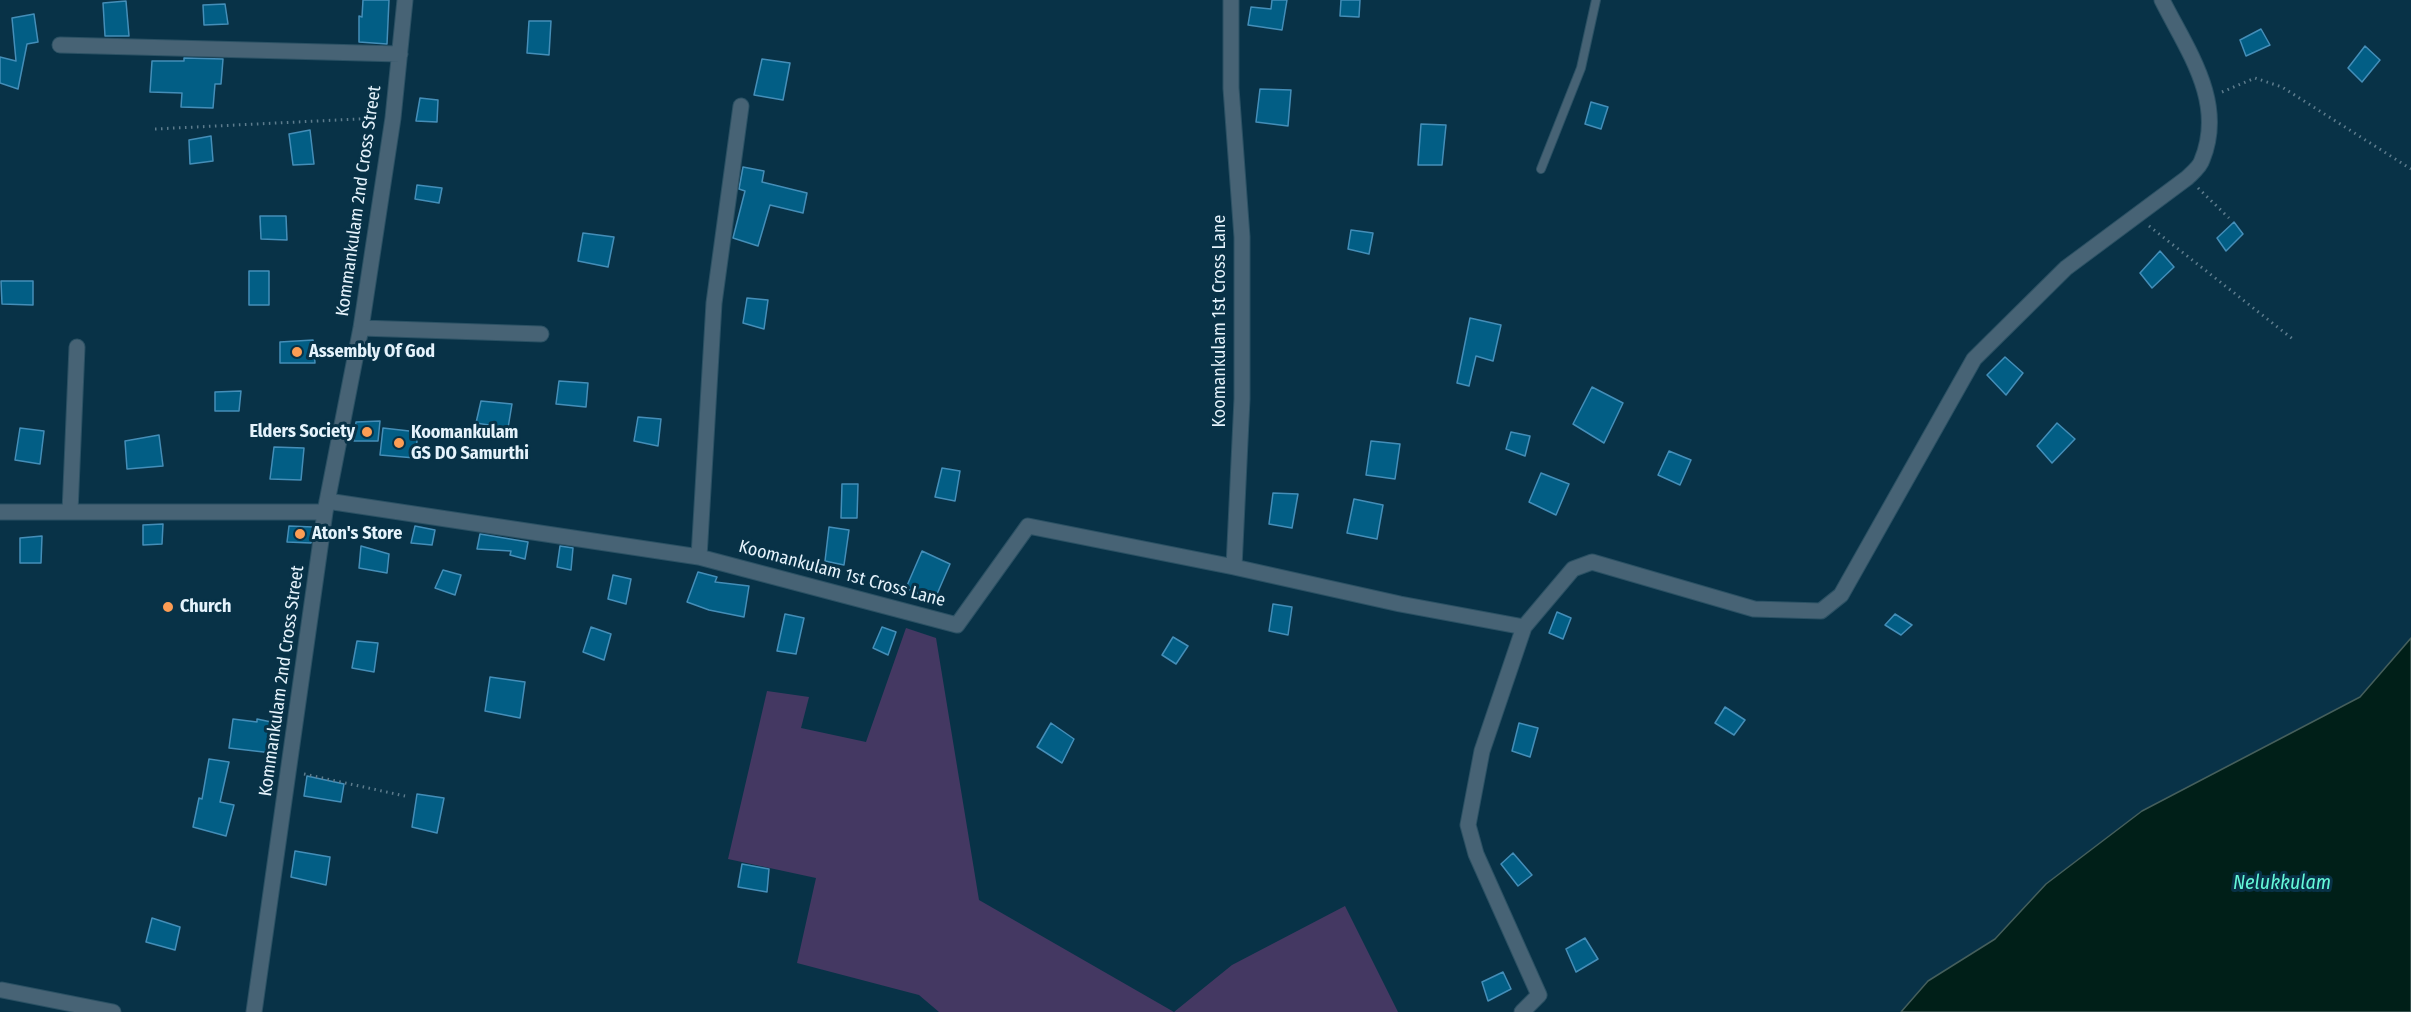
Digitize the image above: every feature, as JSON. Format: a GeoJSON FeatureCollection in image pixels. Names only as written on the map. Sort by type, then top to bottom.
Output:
{"type":"FeatureCollection","features":[{"type":"Feature","properties":{"kind":"street","name":"Kommankulam 2nd Cross Street"},"geometry":{"type":"LineString","coordinates":[[254,1012],[326,506],[361,328],[393,118],[405,0]]}},
{"type":"Feature","properties":{"kind":"street","name":"Koomankulam 1st Cross Lane"},"geometry":{"type":"LineString","coordinates":[[0,512],[326,506],[699,557],[957,625],[1028,526],[1234,567],[1242,364],[1242,237],[1231,88],[1231,0]]}},
{"type":"Feature","properties":{"kind":"street"},"geometry":{"type":"LineString","coordinates":[[1522,1012],[1539,995],[1476,854],[1468,825],[1482,751],[1524,627],[1573,569],[1592,562],[1754,609],[1821,611],[1841,595],[1974,359],[2066,268],[2187,178],[2202,162],[2211,122],[2204,82],[2162,0]]}},
{"type":"Feature","properties":{"kind":"street"},"geometry":{"type":"LineString","coordinates":[[60,45],[400,54]]}},
{"type":"Feature","properties":{"kind":"street"},"geometry":{"type":"LineString","coordinates":[[699,557],[714,303],[741,106]]}},
{"type":"Feature","properties":{"kind":"street"},"geometry":{"type":"LineString","coordinates":[[361,328],[541,334]]}},
{"type":"Feature","properties":{"kind":"street"},"geometry":{"type":"LineString","coordinates":[[70,512],[77,347]]}},
{"type":"Feature","properties":{"kind":"street"},"geometry":{"type":"LineString","coordinates":[[1234,567],[1401,604],[1524,627]]}},
{"type":"Feature","properties":{"kind":"street"},"geometry":{"type":"LineString","coordinates":[[2,990],[113,1012]]}},
{"type":"Feature","properties":{"kind":"lane"},"geometry":{"type":"LineString","coordinates":[[1541,170],[1581,68],[1596,0]]}},
{"type":"Feature","properties":{"kind":"path"},"geometry":{"type":"LineString","coordinates":[[2207,98],[2255,78],[2282,87],[2411,170]]}},
{"type":"Feature","properties":{"kind":"path"},"geometry":{"type":"LineString","coordinates":[[155,129],[393,118]]}},
{"type":"Feature","properties":{"kind":"path"},"geometry":{"type":"LineString","coordinates":[[2187,178],[2229,218]]}},
{"type":"Feature","properties":{"kind":"path"},"geometry":{"type":"LineString","coordinates":[[2136,216],[2294,340]]}},
{"type":"Feature","properties":{"kind":"path"},"geometry":{"type":"LineString","coordinates":[[289,770],[405,796]]}},
{"type":"Feature","properties":{"kind":"shaded area"},"geometry":{"type":"Polygon","coordinates":[[[906,628],[936,638],[979,900],[1174,1012],[939,1012],[919,995],[797,963],[816,878],[728,859],[767,691],[809,697],[801,728],[866,742],[906,628]]]}},
{"type":"Feature","properties":{"kind":"shaded area"},"geometry":{"type":"Polygon","coordinates":[[[1345,906],[1398,1012],[1174,1012],[1232,965],[1345,906]]]}},
{"type":"Feature","properties":{"kind":"water","name":"Nelukkulam"},"geometry":{"type":"Polygon","coordinates":[[[2411,638],[2411,1012],[1901,1012],[1928,981],[1995,939],[2046,884],[2142,811],[2360,697],[2411,638]]]}},
{"type":"Feature","properties":{"kind":"building"},"geometry":{"type":"Polygon","coordinates":[[[363,0],[389,0],[387,44],[359,42],[359,16],[362,17],[363,0]]]}},
{"type":"Feature","properties":{"kind":"building"},"geometry":{"type":"Polygon","coordinates":[[[1272,0],[1287,0],[1282,30],[1248,25],[1251,7],[1271,9],[1272,0]]]}},
{"type":"Feature","properties":{"kind":"building"},"geometry":{"type":"Polygon","coordinates":[[[1341,0],[1360,0],[1359,17],[1340,16],[1341,0]]]}},
{"type":"Feature","properties":{"kind":"building"},"geometry":{"type":"Polygon","coordinates":[[[126,1],[129,36],[105,36],[103,3],[126,1]]]}},
{"type":"Feature","properties":{"kind":"building"},"geometry":{"type":"Polygon","coordinates":[[[225,4],[228,24],[204,25],[203,5],[225,4]]]}},
{"type":"Feature","properties":{"kind":"building"},"geometry":{"type":"Polygon","coordinates":[[[34,14],[38,42],[27,44],[18,89],[0,83],[0,57],[16,61],[12,18],[34,14]]]}},
{"type":"Feature","properties":{"kind":"building"},"geometry":{"type":"Polygon","coordinates":[[[529,21],[551,21],[549,55],[527,53],[529,21]]]}},
{"type":"Feature","properties":{"kind":"building"},"geometry":{"type":"Polygon","coordinates":[[[2261,29],[2270,45],[2246,56],[2240,40],[2261,29]]]}},
{"type":"Feature","properties":{"kind":"building"},"geometry":{"type":"Polygon","coordinates":[[[2365,46],[2380,60],[2362,82],[2348,68],[2365,46]]]}},
{"type":"Feature","properties":{"kind":"building"},"geometry":{"type":"Polygon","coordinates":[[[184,58],[223,59],[221,84],[215,84],[213,108],[181,107],[182,93],[150,92],[152,61],[184,61],[184,58]]]}},
{"type":"Feature","properties":{"kind":"building"},"geometry":{"type":"Polygon","coordinates":[[[762,59],[790,63],[783,100],[754,95],[762,59]]]}},
{"type":"Feature","properties":{"kind":"building"},"geometry":{"type":"Polygon","coordinates":[[[1260,89],[1291,90],[1288,126],[1256,122],[1260,89]]]}},
{"type":"Feature","properties":{"kind":"building"},"geometry":{"type":"Polygon","coordinates":[[[420,98],[438,100],[437,122],[416,121],[420,98]]]}},
{"type":"Feature","properties":{"kind":"building"},"geometry":{"type":"Polygon","coordinates":[[[1591,102],[1608,107],[1601,129],[1585,124],[1591,102]]]}},
{"type":"Feature","properties":{"kind":"building"},"geometry":{"type":"Polygon","coordinates":[[[1421,124],[1446,125],[1442,165],[1418,165],[1421,124]]]}},
{"type":"Feature","properties":{"kind":"building"},"geometry":{"type":"Polygon","coordinates":[[[310,130],[314,164],[293,165],[289,134],[310,130]]]}},
{"type":"Feature","properties":{"kind":"building"},"geometry":{"type":"Polygon","coordinates":[[[211,136],[213,161],[190,164],[189,140],[211,136]]]}},
{"type":"Feature","properties":{"kind":"building"},"geometry":{"type":"Polygon","coordinates":[[[743,167],[764,171],[762,182],[807,193],[803,213],[770,205],[758,246],[733,238],[745,191],[739,189],[743,167]]]}},
{"type":"Feature","properties":{"kind":"building"},"geometry":{"type":"Polygon","coordinates":[[[417,185],[442,188],[439,203],[415,199],[417,185]]]}},
{"type":"Feature","properties":{"kind":"building"},"geometry":{"type":"Polygon","coordinates":[[[260,216],[286,216],[287,240],[261,239],[260,216]]]}},
{"type":"Feature","properties":{"kind":"building"},"geometry":{"type":"Polygon","coordinates":[[[2234,222],[2243,234],[2226,251],[2217,238],[2234,222]]]}},
{"type":"Feature","properties":{"kind":"building"},"geometry":{"type":"Polygon","coordinates":[[[1351,230],[1373,233],[1369,254],[1348,249],[1351,230]]]}},
{"type":"Feature","properties":{"kind":"building"},"geometry":{"type":"Polygon","coordinates":[[[583,233],[614,237],[608,267],[578,261],[583,233]]]}},
{"type":"Feature","properties":{"kind":"building"},"geometry":{"type":"Polygon","coordinates":[[[2160,251],[2174,267],[2152,288],[2140,273],[2160,251]]]}},
{"type":"Feature","properties":{"kind":"building"},"geometry":{"type":"Polygon","coordinates":[[[249,271],[269,271],[269,305],[249,305],[249,271]]]}},
{"type":"Feature","properties":{"kind":"building"},"geometry":{"type":"Polygon","coordinates":[[[1,281],[33,281],[33,305],[2,304],[1,281]]]}},
{"type":"Feature","properties":{"kind":"building"},"geometry":{"type":"Polygon","coordinates":[[[747,298],[768,300],[764,329],[743,323],[747,298]]]}},
{"type":"Feature","properties":{"kind":"building"},"geometry":{"type":"Polygon","coordinates":[[[1470,318],[1501,325],[1493,361],[1476,356],[1469,386],[1457,383],[1470,318]]]}},
{"type":"Feature","properties":{"kind":"building","name":"Assembly Of God"},"geometry":{"type":"Polygon","coordinates":[[[313,340],[315,363],[280,363],[280,342],[313,340]]]}},
{"type":"Feature","properties":{"kind":"building"},"geometry":{"type":"Polygon","coordinates":[[[2005,357],[2023,373],[2006,395],[1987,375],[2005,357]]]}},
{"type":"Feature","properties":{"kind":"building"},"geometry":{"type":"Polygon","coordinates":[[[559,381],[588,383],[586,407],[556,404],[559,381]]]}},
{"type":"Feature","properties":{"kind":"building"},"geometry":{"type":"Polygon","coordinates":[[[1592,387],[1623,403],[1604,443],[1573,424],[1592,387]]]}},
{"type":"Feature","properties":{"kind":"building"},"geometry":{"type":"Polygon","coordinates":[[[241,391],[239,411],[215,411],[215,392],[241,391]]]}},
{"type":"Feature","properties":{"kind":"building"},"geometry":{"type":"Polygon","coordinates":[[[481,401],[512,404],[508,428],[476,423],[481,401]]]}},
{"type":"Feature","properties":{"kind":"building"},"geometry":{"type":"Polygon","coordinates":[[[638,417],[661,419],[658,446],[634,441],[638,417]]]}},
{"type":"Feature","properties":{"kind":"building","name":"Elders Society"},"geometry":{"type":"Polygon","coordinates":[[[380,421],[378,441],[354,441],[356,422],[380,421]]]}},
{"type":"Feature","properties":{"kind":"building"},"geometry":{"type":"Polygon","coordinates":[[[2057,423],[2075,439],[2052,463],[2037,446],[2057,423]]]}},
{"type":"Feature","properties":{"kind":"building"},"geometry":{"type":"Polygon","coordinates":[[[20,428],[44,431],[40,464],[15,460],[20,428]]]}},
{"type":"Feature","properties":{"kind":"building","name":"Koomankulam GS DO Samurthi"},"geometry":{"type":"Polygon","coordinates":[[[383,428],[418,432],[415,458],[380,455],[383,428]]]}},
{"type":"Feature","properties":{"kind":"building"},"geometry":{"type":"Polygon","coordinates":[[[1511,432],[1530,436],[1525,456],[1506,449],[1511,432]]]}},
{"type":"Feature","properties":{"kind":"building"},"geometry":{"type":"Polygon","coordinates":[[[159,435],[163,466],[127,469],[125,441],[159,435]]]}},
{"type":"Feature","properties":{"kind":"building"},"geometry":{"type":"Polygon","coordinates":[[[1371,441],[1400,444],[1395,479],[1366,475],[1371,441]]]}},
{"type":"Feature","properties":{"kind":"building"},"geometry":{"type":"Polygon","coordinates":[[[274,447],[304,448],[301,480],[270,479],[274,447]]]}},
{"type":"Feature","properties":{"kind":"building"},"geometry":{"type":"Polygon","coordinates":[[[1669,451],[1691,460],[1680,485],[1658,475],[1669,451]]]}},
{"type":"Feature","properties":{"kind":"building"},"geometry":{"type":"Polygon","coordinates":[[[942,468],[960,471],[955,501],[935,497],[942,468]]]}},
{"type":"Feature","properties":{"kind":"building"},"geometry":{"type":"Polygon","coordinates":[[[1541,473],[1569,484],[1556,515],[1529,502],[1541,473]]]}},
{"type":"Feature","properties":{"kind":"building"},"geometry":{"type":"Polygon","coordinates":[[[842,484],[858,484],[857,518],[841,518],[842,484]]]}},
{"type":"Feature","properties":{"kind":"building"},"geometry":{"type":"Polygon","coordinates":[[[1273,493],[1298,494],[1292,528],[1269,524],[1273,493]]]}},
{"type":"Feature","properties":{"kind":"building"},"geometry":{"type":"Polygon","coordinates":[[[1354,499],[1383,505],[1377,539],[1347,533],[1354,499]]]}},
{"type":"Feature","properties":{"kind":"building"},"geometry":{"type":"Polygon","coordinates":[[[163,524],[162,544],[143,545],[143,525],[163,524]]]}},
{"type":"Feature","properties":{"kind":"building","name":"Aton's Store"},"geometry":{"type":"Polygon","coordinates":[[[289,526],[313,527],[311,543],[287,542],[289,526]]]}},
{"type":"Feature","properties":{"kind":"building"},"geometry":{"type":"Polygon","coordinates":[[[415,526],[435,530],[432,545],[411,543],[415,526]]]}},
{"type":"Feature","properties":{"kind":"building"},"geometry":{"type":"Polygon","coordinates":[[[829,527],[849,530],[844,565],[825,561],[829,527]]]}},
{"type":"Feature","properties":{"kind":"building"},"geometry":{"type":"Polygon","coordinates":[[[480,534],[528,542],[525,559],[510,555],[511,551],[477,549],[480,534]]]}},
{"type":"Feature","properties":{"kind":"building"},"geometry":{"type":"Polygon","coordinates":[[[42,536],[41,563],[20,563],[20,538],[42,536]]]}},
{"type":"Feature","properties":{"kind":"building"},"geometry":{"type":"Polygon","coordinates":[[[361,546],[389,554],[387,573],[359,568],[361,546]]]}},
{"type":"Feature","properties":{"kind":"building"},"geometry":{"type":"Polygon","coordinates":[[[560,546],[573,548],[571,570],[557,567],[560,546]]]}},
{"type":"Feature","properties":{"kind":"building"},"geometry":{"type":"Polygon","coordinates":[[[922,551],[950,564],[934,601],[906,588],[922,551]]]}},
{"type":"Feature","properties":{"kind":"building"},"geometry":{"type":"Polygon","coordinates":[[[443,570],[461,575],[455,595],[435,588],[443,570]]]}},
{"type":"Feature","properties":{"kind":"building"},"geometry":{"type":"Polygon","coordinates":[[[698,572],[717,577],[715,582],[749,586],[744,617],[709,610],[687,602],[698,572]]]}},
{"type":"Feature","properties":{"kind":"building"},"geometry":{"type":"Polygon","coordinates":[[[613,575],[631,579],[626,604],[608,599],[613,575]]]}},
{"type":"Feature","properties":{"kind":"building"},"geometry":{"type":"Polygon","coordinates":[[[1273,604],[1292,607],[1288,635],[1269,631],[1273,604]]]}},
{"type":"Feature","properties":{"kind":"building"},"geometry":{"type":"Polygon","coordinates":[[[1557,612],[1571,618],[1563,639],[1549,633],[1557,612]]]}},
{"type":"Feature","properties":{"kind":"building"},"geometry":{"type":"Polygon","coordinates":[[[785,614],[804,618],[796,654],[777,651],[785,614]]]}},
{"type":"Feature","properties":{"kind":"building"},"geometry":{"type":"Polygon","coordinates":[[[1895,614],[1912,625],[1901,635],[1885,625],[1895,614]]]}},
{"type":"Feature","properties":{"kind":"building"},"geometry":{"type":"Polygon","coordinates":[[[591,627],[611,634],[604,660],[583,652],[591,627]]]}},
{"type":"Feature","properties":{"kind":"building"},"geometry":{"type":"Polygon","coordinates":[[[882,627],[896,632],[888,655],[873,648],[882,627]]]}},
{"type":"Feature","properties":{"kind":"building"},"geometry":{"type":"Polygon","coordinates":[[[1173,637],[1188,646],[1176,664],[1162,655],[1173,637]]]}},
{"type":"Feature","properties":{"kind":"building"},"geometry":{"type":"Polygon","coordinates":[[[357,641],[378,643],[374,672],[352,668],[357,641]]]}},
{"type":"Feature","properties":{"kind":"building"},"geometry":{"type":"Polygon","coordinates":[[[490,677],[525,682],[520,718],[485,711],[490,677]]]}},
{"type":"Feature","properties":{"kind":"building"},"geometry":{"type":"Polygon","coordinates":[[[1725,707],[1745,720],[1734,735],[1715,723],[1725,707]]]}},
{"type":"Feature","properties":{"kind":"building"},"geometry":{"type":"Polygon","coordinates":[[[233,719],[257,722],[257,719],[276,723],[272,753],[229,748],[233,719]]]}},
{"type":"Feature","properties":{"kind":"building"},"geometry":{"type":"Polygon","coordinates":[[[1051,723],[1074,739],[1062,763],[1037,747],[1051,723]]]}},
{"type":"Feature","properties":{"kind":"building"},"geometry":{"type":"Polygon","coordinates":[[[1519,723],[1538,728],[1530,757],[1512,751],[1519,723]]]}},
{"type":"Feature","properties":{"kind":"building"},"geometry":{"type":"Polygon","coordinates":[[[209,759],[229,762],[220,802],[234,805],[226,836],[193,827],[199,798],[202,799],[209,759]]]}},
{"type":"Feature","properties":{"kind":"building"},"geometry":{"type":"Polygon","coordinates":[[[307,776],[344,784],[341,802],[304,796],[307,776]]]}},
{"type":"Feature","properties":{"kind":"building"},"geometry":{"type":"Polygon","coordinates":[[[417,794],[444,798],[437,833],[412,827],[417,794]]]}},
{"type":"Feature","properties":{"kind":"building"},"geometry":{"type":"Polygon","coordinates":[[[295,851],[330,857],[326,885],[291,877],[295,851]]]}},
{"type":"Feature","properties":{"kind":"building"},"geometry":{"type":"Polygon","coordinates":[[[1513,853],[1532,875],[1518,886],[1501,864],[1513,853]]]}},
{"type":"Feature","properties":{"kind":"building"},"geometry":{"type":"Polygon","coordinates":[[[742,864],[769,869],[767,892],[738,887],[742,864]]]}},
{"type":"Feature","properties":{"kind":"building"},"geometry":{"type":"Polygon","coordinates":[[[152,918],[180,927],[175,950],[146,942],[152,918]]]}},
{"type":"Feature","properties":{"kind":"building"},"geometry":{"type":"Polygon","coordinates":[[[1585,938],[1598,959],[1576,972],[1566,949],[1585,938]]]}},
{"type":"Feature","properties":{"kind":"building"},"geometry":{"type":"Polygon","coordinates":[[[1503,972],[1511,989],[1488,1001],[1482,982],[1503,972]]]}},
{"type":"Feature","properties":{"kind":"place","name":"Assembly Of God"},"geometry":{"type":"Point","coordinates":[297,352]}},
{"type":"Feature","properties":{"kind":"place","name":"Elders Society"},"geometry":{"type":"Point","coordinates":[367,432]}},
{"type":"Feature","properties":{"kind":"place","name":"Koomankulam GS DO Samurthi"},"geometry":{"type":"Point","coordinates":[399,443]}},
{"type":"Feature","properties":{"kind":"place","name":"Aton's Store"},"geometry":{"type":"Point","coordinates":[300,534]}},
{"type":"Feature","properties":{"kind":"place","name":"Church"},"geometry":{"type":"Point","coordinates":[168,607]}}]}
